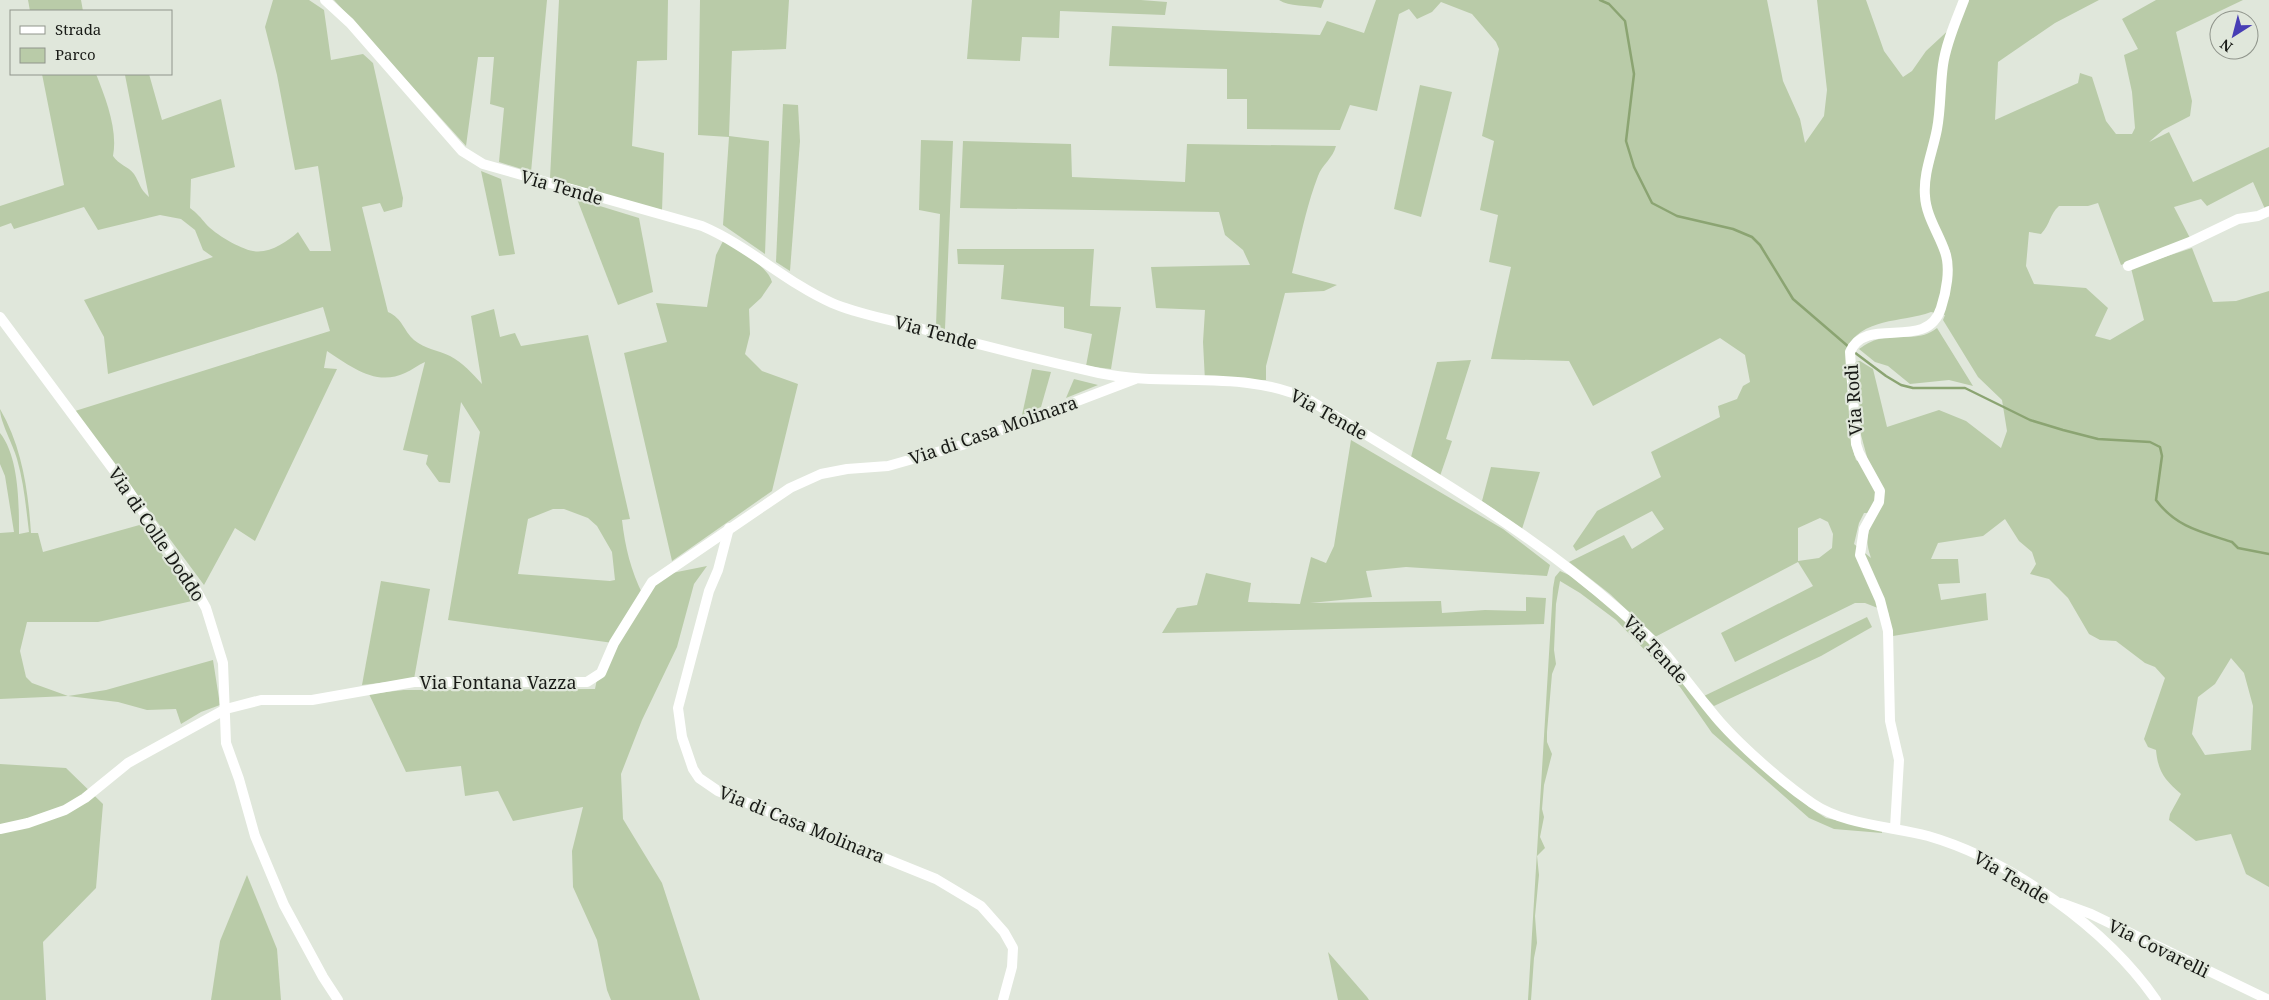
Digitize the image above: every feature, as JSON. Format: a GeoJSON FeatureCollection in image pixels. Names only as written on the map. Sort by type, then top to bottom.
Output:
{"type":"FeatureCollection","features":[{"type":"Feature","properties":{"kind":"street","name":"Via Tende"},"geometry":{"type":"LineString","coordinates":[[325,0],[350,23],[462,152],[483,164],[702,226],[732,241],[787,278],[834,304],[948,336],[1108,374],[1138,378],[1260,384],[1285,390],[1312,401],[1496,516],[1617,607],[1667,656],[1731,734],[1808,800],[1838,816],[1895,828],[1973,852],[2005,869],[2048,898],[2106,943],[2135,973],[2156,1000]]}},
{"type":"Feature","properties":{"kind":"street","name":"Via Rodi"},"geometry":{"type":"LineString","coordinates":[[1895,828],[1899,760],[1890,720],[1888,631],[1880,600],[1860,555],[1864,529],[1879,502],[1880,491],[1856,444],[1850,352],[1853,346],[1861,339],[1871,336],[1924,330],[1937,318],[1943,304],[1947,259],[1927,206],[1925,183],[1939,117],[1943,64],[1964,0]]}},
{"type":"Feature","properties":{"kind":"street"},"geometry":{"type":"LineString","coordinates":[[2128,266],[2190,242],[2238,219],[2258,216],[2269,211]]}},
{"type":"Feature","properties":{"kind":"street","name":"Via di Colle Doddo"},"geometry":{"type":"LineString","coordinates":[[0,317],[124,484],[195,588],[206,608],[223,663],[226,743],[240,779],[254,836],[284,905],[323,978],[338,1000]]}},
{"type":"Feature","properties":{"kind":"street","name":"Via di Casa Molinara"},"geometry":{"type":"LineString","coordinates":[[1003,1000],[1012,967],[1013,948],[1004,932],[981,906],[936,879],[718,791],[699,778],[693,769],[682,737],[678,708],[709,590],[718,570],[729,528],[790,488],[821,474],[848,469],[888,466],[962,445],[1138,378]]}},
{"type":"Feature","properties":{"kind":"street","name":"Via Fontana Vazza"},"geometry":{"type":"LineString","coordinates":[[0,829],[28,823],[65,810],[85,798],[128,762],[226,709],[261,700],[312,700],[414,682],[587,682],[601,673],[614,643],[652,582],[729,528]]}},
{"type":"Feature","properties":{"kind":"street","name":"Via Covarelli"},"geometry":{"type":"LineString","coordinates":[[2048,898],[2091,914],[2269,1000]]}},
{"type":"Feature","properties":{"kind":"green space"},"geometry":{"type":"Polygon","coordinates":[[[28,0],[81,0],[83,10],[30,10],[28,0]]]}},
{"type":"Feature","properties":{"kind":"green space"},"geometry":{"type":"Polygon","coordinates":[[[273,0],[309,0],[324,10],[331,60],[363,54],[373,63],[403,198],[402,207],[384,212],[380,203],[362,207],[388,312],[400,321],[414,340],[455,359],[467,368],[482,384],[471,316],[494,309],[500,337],[515,333],[521,346],[588,335],[630,519],[622,520],[627,549],[635,577],[643,595],[667,574],[707,566],[694,584],[677,647],[642,720],[621,774],[623,819],[662,883],[700,1000],[611,1000],[607,990],[597,940],[573,887],[572,851],[583,807],[513,821],[498,791],[465,796],[461,766],[406,772],[369,694],[404,690],[595,689],[597,679],[613,643],[448,620],[480,432],[461,402],[450,483],[439,482],[426,464],[428,455],[403,450],[425,362],[405,373],[384,378],[364,373],[327,351],[324,368],[337,369],[255,541],[235,528],[204,585],[75,411],[330,331],[323,307],[108,374],[104,337],[84,300],[213,257],[203,250],[195,230],[181,219],[160,215],[98,230],[84,207],[14,229],[11,223],[0,227],[0,206],[64,185],[42,75],[96,75],[112,125],[114,136],[113,156],[134,174],[141,188],[149,197],[125,75],[149,75],[162,120],[221,99],[235,167],[191,179],[190,208],[215,232],[241,247],[253,251],[271,249],[289,240],[298,232],[310,251],[331,251],[318,166],[295,170],[277,75],[265,27],[273,0]],[[553,509],[528,519],[518,574],[615,580],[612,552],[597,526],[588,518],[564,509],[553,509]]]}},
{"type":"Feature","properties":{"kind":"green space"},"geometry":{"type":"Polygon","coordinates":[[[334,0],[547,0],[531,172],[499,162],[504,108],[490,104],[494,57],[478,57],[466,146],[334,0]]]}},
{"type":"Feature","properties":{"kind":"green space"},"geometry":{"type":"Polygon","coordinates":[[[559,0],[668,0],[667,60],[637,61],[632,146],[664,153],[662,211],[550,178],[559,0]]]}},
{"type":"Feature","properties":{"kind":"green space"},"geometry":{"type":"Polygon","coordinates":[[[700,0],[789,0],[786,49],[732,51],[729,136],[769,141],[765,254],[723,225],[729,137],[698,135],[700,0]]]}},
{"type":"Feature","properties":{"kind":"green space"},"geometry":{"type":"Polygon","coordinates":[[[972,0],[1141,0],[1167,2],[1165,15],[1060,11],[1059,38],[1022,37],[1020,61],[967,59],[972,0]]]}},
{"type":"Feature","properties":{"kind":"green space"},"geometry":{"type":"Polygon","coordinates":[[[1279,0],[1324,0],[1321,8],[1293,5],[1279,0]]]}},
{"type":"Feature","properties":{"kind":"green space"},"geometry":{"type":"Polygon","coordinates":[[[1376,0],[1767,0],[1783,81],[1800,119],[1805,143],[1824,116],[1827,90],[1817,0],[1866,0],[1884,51],[1903,77],[1912,71],[1926,51],[1954,25],[1964,0],[2099,0],[2055,23],[1998,62],[1995,120],[2078,83],[2080,73],[2092,77],[2106,121],[2116,134],[2132,134],[2135,128],[2132,92],[2124,55],[2138,49],[2122,19],[2156,0],[2243,0],[2222,10],[2209,10],[2209,16],[2176,32],[2192,101],[2190,116],[2163,130],[2149,142],[2169,132],[2193,182],[2269,147],[2269,207],[2265,209],[2253,182],[2207,206],[2201,199],[2174,207],[2190,238],[2121,265],[2098,203],[2088,206],[2059,206],[2041,234],[2029,232],[2026,266],[2034,284],[2086,288],[2108,308],[2095,336],[2110,340],[2144,320],[2131,268],[2192,248],[2213,302],[2236,301],[2269,291],[2269,887],[2246,874],[2231,834],[2196,841],[2169,820],[2170,814],[2181,794],[2163,775],[2158,764],[2156,750],[2148,747],[2144,739],[2165,678],[2155,667],[2145,663],[2116,641],[2100,640],[2089,634],[2068,598],[2049,579],[2030,574],[2036,564],[2032,552],[2019,541],[2005,519],[1983,536],[1938,543],[1931,559],[1958,559],[1960,583],[1938,584],[1941,600],[1986,593],[1988,620],[1893,636],[1888,612],[1865,603],[1855,603],[1735,662],[1721,633],[1813,586],[1798,562],[1655,637],[1610,594],[1569,562],[1624,535],[1632,549],[1664,529],[1652,511],[1576,551],[1573,546],[1597,511],[1661,477],[1651,452],[1720,417],[1718,406],[1737,399],[1743,386],[1750,382],[1745,355],[1720,338],[1593,406],[1569,361],[1491,359],[1511,267],[1489,262],[1498,215],[1480,210],[1494,141],[1482,136],[1499,49],[1496,42],[1472,14],[1441,2],[1432,12],[1417,19],[1409,9],[1399,14],[1377,111],[1350,105],[1340,130],[1247,129],[1247,99],[1227,99],[1227,69],[1109,66],[1112,26],[1320,35],[1327,21],[1364,33],[1376,0]],[[1931,312],[1872,326],[1853,339],[1846,350],[1852,446],[1856,460],[1870,468],[1861,435],[1855,362],[1860,361],[1873,369],[1887,427],[1939,410],[1966,421],[2001,448],[2007,431],[2002,400],[1978,377],[1943,320],[1945,315],[1931,312]],[[1864,513],[1859,523],[1854,544],[1871,558],[1867,540],[1876,513],[1864,513]],[[1820,518],[1798,528],[1798,561],[1819,558],[1832,548],[1833,534],[1828,522],[1820,518]],[[2231,658],[2215,684],[2198,697],[2192,734],[2205,755],[2251,750],[2253,706],[2244,673],[2231,658]]]}},
{"type":"Feature","properties":{"kind":"green space"},"geometry":{"type":"Polygon","coordinates":[[[1420,85],[1452,92],[1421,217],[1394,209],[1420,85]]]}},
{"type":"Feature","properties":{"kind":"green space"},"geometry":{"type":"Polygon","coordinates":[[[783,104],[798,105],[800,141],[790,271],[776,262],[783,104]]]}},
{"type":"Feature","properties":{"kind":"green space"},"geometry":{"type":"Polygon","coordinates":[[[921,140],[953,141],[945,329],[936,326],[940,214],[919,210],[921,140]]]}},
{"type":"Feature","properties":{"kind":"green space"},"geometry":{"type":"Polygon","coordinates":[[[963,141],[1071,144],[1072,177],[1185,182],[1187,144],[1336,146],[1320,172],[1314,188],[1292,273],[1337,285],[1324,291],[1285,293],[1266,366],[1266,380],[1205,381],[1203,342],[1205,310],[1156,308],[1151,267],[1250,265],[1243,250],[1225,235],[1219,212],[960,208],[963,141]]]}},
{"type":"Feature","properties":{"kind":"green space"},"geometry":{"type":"Polygon","coordinates":[[[481,171],[501,179],[515,254],[499,256],[481,171]]]}},
{"type":"Feature","properties":{"kind":"green space"},"geometry":{"type":"Polygon","coordinates":[[[577,199],[639,218],[653,292],[618,305],[577,199]]]}},
{"type":"Feature","properties":{"kind":"green space"},"geometry":{"type":"Polygon","coordinates":[[[723,241],[744,253],[758,264],[765,270],[772,282],[761,298],[749,309],[750,334],[745,354],[762,371],[798,384],[772,491],[672,561],[624,353],[667,342],[656,303],[707,307],[716,255],[723,241]]]}},
{"type":"Feature","properties":{"kind":"green space"},"geometry":{"type":"Polygon","coordinates":[[[957,249],[1094,249],[1090,306],[1121,307],[1111,369],[1086,366],[1092,334],[1064,328],[1064,307],[1001,299],[1004,265],[958,264],[957,249]]]}},
{"type":"Feature","properties":{"kind":"green space"},"geometry":{"type":"Polygon","coordinates":[[[1937,328],[1973,386],[1949,380],[1910,384],[1888,366],[1875,362],[1859,349],[1877,339],[1925,335],[1937,328]]]}},
{"type":"Feature","properties":{"kind":"green space"},"geometry":{"type":"Polygon","coordinates":[[[1471,360],[1446,439],[1452,441],[1440,476],[1411,457],[1437,362],[1471,360]]]}},
{"type":"Feature","properties":{"kind":"green space"},"geometry":{"type":"Polygon","coordinates":[[[1032,369],[1051,372],[1041,407],[1022,415],[1032,369]]]}},
{"type":"Feature","properties":{"kind":"green space"},"geometry":{"type":"Polygon","coordinates":[[[1074,379],[1098,385],[1066,398],[1074,379]]]}},
{"type":"Feature","properties":{"kind":"green space"},"geometry":{"type":"Polygon","coordinates":[[[0,409],[14,438],[23,469],[31,533],[38,533],[43,552],[143,524],[192,601],[98,622],[27,622],[20,651],[26,677],[32,683],[68,696],[0,699],[0,533],[14,532],[5,476],[0,464],[0,433],[11,455],[17,481],[19,534],[29,532],[19,468],[0,409]]]}},
{"type":"Feature","properties":{"kind":"green space"},"geometry":{"type":"Polygon","coordinates":[[[1351,440],[1503,529],[1550,565],[1547,576],[1406,567],[1366,571],[1372,597],[1310,603],[1441,601],[1442,613],[1485,610],[1526,611],[1526,597],[1546,598],[1544,624],[1162,633],[1177,608],[1197,605],[1206,573],[1251,583],[1248,602],[1300,604],[1311,557],[1326,563],[1334,546],[1351,440]]]}},
{"type":"Feature","properties":{"kind":"green space"},"geometry":{"type":"Polygon","coordinates":[[[1491,467],[1540,472],[1522,529],[1482,501],[1491,467]]]}},
{"type":"Feature","properties":{"kind":"green space"},"geometry":{"type":"Polygon","coordinates":[[[1560,571],[1569,575],[1619,615],[1648,642],[1755,760],[1809,807],[1826,818],[1882,830],[1882,833],[1834,829],[1809,818],[1712,733],[1680,687],[1616,620],[1580,593],[1560,581],[1556,604],[1554,650],[1556,664],[1552,674],[1547,732],[1547,742],[1552,754],[1544,785],[1542,809],[1544,817],[1540,837],[1545,848],[1537,856],[1539,875],[1535,916],[1537,943],[1531,1000],[1528,1000],[1553,588],[1555,577],[1560,571]]]}},
{"type":"Feature","properties":{"kind":"green space"},"geometry":{"type":"Polygon","coordinates":[[[381,581],[430,589],[414,679],[362,685],[381,581]]]}},
{"type":"Feature","properties":{"kind":"green space"},"geometry":{"type":"Polygon","coordinates":[[[1867,617],[1872,627],[1821,656],[1714,706],[1704,696],[1867,617]]]}},
{"type":"Feature","properties":{"kind":"green space"},"geometry":{"type":"Polygon","coordinates":[[[213,660],[220,705],[201,712],[181,724],[176,709],[147,710],[118,702],[68,696],[106,690],[213,660]]]}},
{"type":"Feature","properties":{"kind":"green space"},"geometry":{"type":"Polygon","coordinates":[[[0,764],[66,768],[103,804],[96,888],[43,942],[46,1000],[0,1000],[0,764]]]}},
{"type":"Feature","properties":{"kind":"green space"},"geometry":{"type":"Polygon","coordinates":[[[247,875],[277,949],[281,1000],[211,1000],[220,941],[247,875]]]}},
{"type":"Feature","properties":{"kind":"green space"},"geometry":{"type":"Polygon","coordinates":[[[1328,952],[1367,997],[1369,1000],[1338,1000],[1328,952]]]}},
{"type":"Feature","properties":{"kind":"waterway"},"geometry":{"type":"LineString","coordinates":[[1600,0],[1609,4],[1625,21],[1634,74],[1626,141],[1634,167],[1652,203],[1677,216],[1733,229],[1752,237],[1760,245],[1793,299],[1850,348]]}},
{"type":"Feature","properties":{"kind":"waterway"},"geometry":{"type":"LineString","coordinates":[[1854,352],[1901,385],[1913,388],[1965,388],[2030,420],[2063,430],[2098,439],[2150,442],[2160,447],[2162,456],[2156,500],[2172,517],[2190,527],[2232,542],[2238,548],[2269,554]]}}]}
